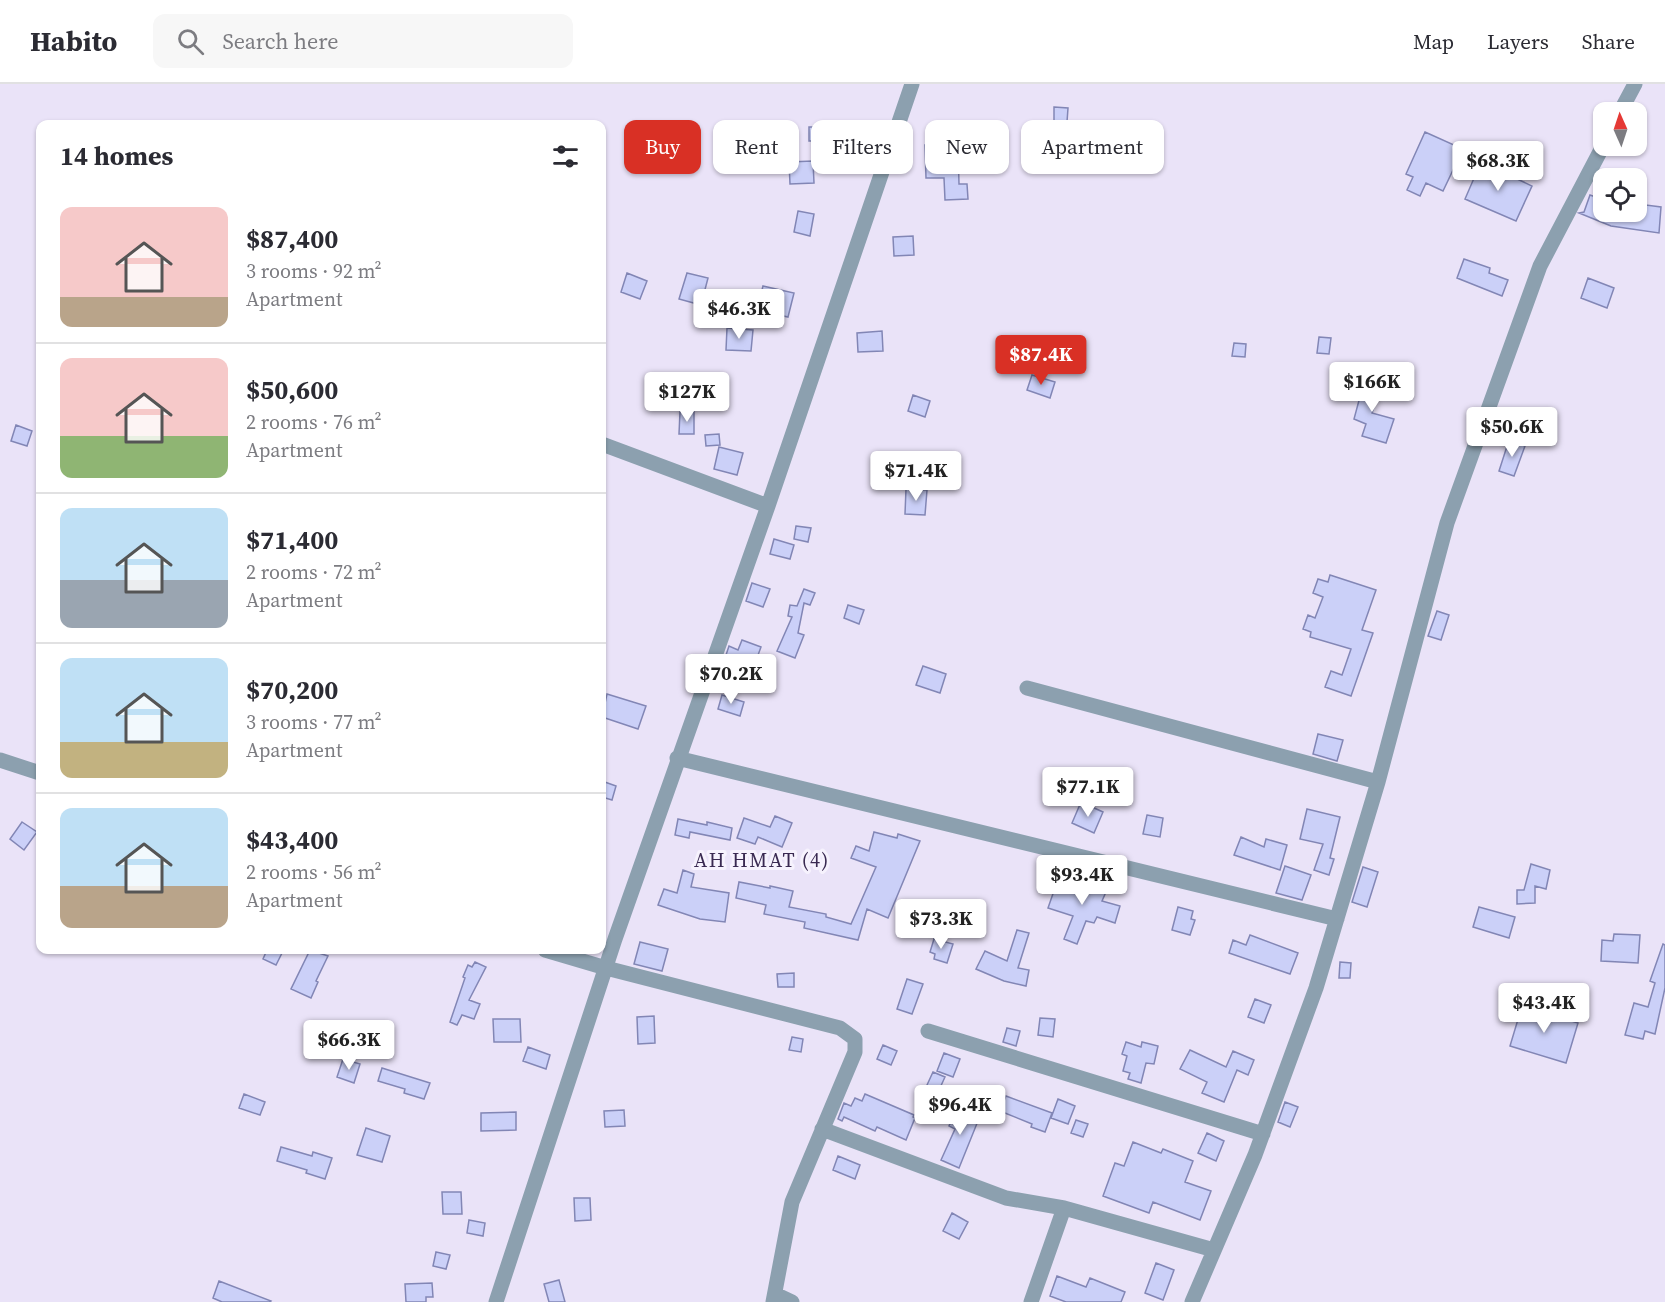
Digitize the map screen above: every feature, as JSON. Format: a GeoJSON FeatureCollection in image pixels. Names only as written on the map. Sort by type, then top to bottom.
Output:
{"type":"FeatureCollection","features":[{"type":"Feature","properties":{"kind":"street"},"geometry":{"type":"LineString","coordinates":[[496,1302],[677,758],[768,506],[912,84]]}},
{"type":"Feature","properties":{"kind":"street"},"geometry":{"type":"LineString","coordinates":[[1625,102],[1635,84]]}},
{"type":"Feature","properties":{"kind":"street"},"geometry":{"type":"LineString","coordinates":[[1192,1302],[1263,1134],[1316,988],[1378,782],[1447,523],[1540,266],[1598,156]]}},
{"type":"Feature","properties":{"kind":"street"},"geometry":{"type":"LineString","coordinates":[[606,445],[768,506]]}},
{"type":"Feature","properties":{"kind":"street"},"geometry":{"type":"LineString","coordinates":[[1027,688],[1378,782]]}},
{"type":"Feature","properties":{"kind":"street"},"geometry":{"type":"LineString","coordinates":[[677,758],[1337,919]]}},
{"type":"Feature","properties":{"kind":"street"},"geometry":{"type":"LineString","coordinates":[[0,760],[36,772]]}},
{"type":"Feature","properties":{"kind":"street"},"geometry":{"type":"LineString","coordinates":[[559,954],[840,1028],[855,1039],[855,1052],[792,1202],[774,1298],[792,1302]]}},
{"type":"Feature","properties":{"kind":"street"},"geometry":{"type":"LineString","coordinates":[[928,1031],[1263,1134]]}},
{"type":"Feature","properties":{"kind":"street"},"geometry":{"type":"LineString","coordinates":[[822,1129],[1006,1198],[1064,1208],[1214,1250]]}},
{"type":"Feature","properties":{"kind":"street"},"geometry":{"type":"LineString","coordinates":[[1031,1302],[1064,1208]]}},
{"type":"Feature","properties":{"kind":"building"},"geometry":{"type":"Polygon","coordinates":[[[1054,107],[1068,108],[1067,120],[1054,120],[1054,107]]]}},
{"type":"Feature","properties":{"kind":"building"},"geometry":{"type":"Polygon","coordinates":[[[809,127],[811,127],[811,141],[809,141],[809,127]]]}},
{"type":"Feature","properties":{"kind":"building"},"geometry":{"type":"Polygon","coordinates":[[[1425,132],[1463,149],[1443,191],[1426,183],[1420,196],[1407,190],[1413,177],[1406,174],[1425,132]]]}},
{"type":"Feature","properties":{"kind":"building"},"geometry":{"type":"Polygon","coordinates":[[[811,161],[814,183],[790,184],[790,174],[799,174],[799,162],[811,161]]]}},
{"type":"Feature","properties":{"kind":"building"},"geometry":{"type":"Polygon","coordinates":[[[1481,162],[1532,186],[1516,221],[1465,199],[1481,162]]]}},
{"type":"Feature","properties":{"kind":"building"},"geometry":{"type":"Polygon","coordinates":[[[926,174],[959,174],[959,184],[967,184],[968,199],[945,200],[944,178],[926,178],[926,174]]]}},
{"type":"Feature","properties":{"kind":"building"},"geometry":{"type":"Polygon","coordinates":[[[1590,195],[1593,196],[1593,219],[1579,213],[1584,212],[1590,195]]]}},
{"type":"Feature","properties":{"kind":"building"},"geometry":{"type":"Polygon","coordinates":[[[1647,205],[1661,207],[1659,233],[1611,226],[1601,222],[1647,222],[1647,205]]]}},
{"type":"Feature","properties":{"kind":"building"},"geometry":{"type":"Polygon","coordinates":[[[798,211],[814,214],[810,236],[794,232],[798,211]]]}},
{"type":"Feature","properties":{"kind":"building"},"geometry":{"type":"Polygon","coordinates":[[[913,236],[914,255],[894,256],[893,237],[913,236]]]}},
{"type":"Feature","properties":{"kind":"building"},"geometry":{"type":"Polygon","coordinates":[[[1464,259],[1490,268],[1489,273],[1508,280],[1502,296],[1457,278],[1464,259]]]}},
{"type":"Feature","properties":{"kind":"building"},"geometry":{"type":"Polygon","coordinates":[[[627,273],[647,281],[640,299],[621,292],[627,273]]]}},
{"type":"Feature","properties":{"kind":"building"},"geometry":{"type":"Polygon","coordinates":[[[687,273],[708,278],[701,305],[679,299],[687,273]]]}},
{"type":"Feature","properties":{"kind":"building"},"geometry":{"type":"Polygon","coordinates":[[[1588,278],[1614,288],[1607,308],[1581,298],[1588,278]]]}},
{"type":"Feature","properties":{"kind":"building"},"geometry":{"type":"Polygon","coordinates":[[[763,286],[794,293],[788,317],[757,310],[763,286]]]}},
{"type":"Feature","properties":{"kind":"building"},"geometry":{"type":"Polygon","coordinates":[[[727,328],[753,330],[751,351],[726,350],[727,328]]]}},
{"type":"Feature","properties":{"kind":"building"},"geometry":{"type":"Polygon","coordinates":[[[882,331],[883,351],[858,352],[857,333],[882,331]]]}},
{"type":"Feature","properties":{"kind":"building"},"geometry":{"type":"Polygon","coordinates":[[[1319,337],[1331,338],[1329,354],[1317,353],[1319,337]]]}},
{"type":"Feature","properties":{"kind":"building"},"geometry":{"type":"Polygon","coordinates":[[[1234,343],[1246,344],[1245,357],[1232,356],[1234,343]]]}},
{"type":"Feature","properties":{"kind":"building"},"geometry":{"type":"Polygon","coordinates":[[[1032,375],[1055,382],[1050,398],[1027,390],[1032,375]]]}},
{"type":"Feature","properties":{"kind":"building"},"geometry":{"type":"Polygon","coordinates":[[[1365,378],[1382,383],[1372,413],[1394,419],[1386,443],[1362,436],[1366,424],[1354,419],[1365,378]]]}},
{"type":"Feature","properties":{"kind":"building"},"geometry":{"type":"Polygon","coordinates":[[[913,395],[930,401],[925,417],[908,411],[913,395]]]}},
{"type":"Feature","properties":{"kind":"building"},"geometry":{"type":"Polygon","coordinates":[[[680,412],[694,412],[694,434],[679,434],[680,412]]]}},
{"type":"Feature","properties":{"kind":"building"},"geometry":{"type":"Polygon","coordinates":[[[16,425],[32,431],[27,446],[11,441],[16,425]]]}},
{"type":"Feature","properties":{"kind":"building"},"geometry":{"type":"Polygon","coordinates":[[[719,434],[720,445],[706,446],[705,435],[719,434]]]}},
{"type":"Feature","properties":{"kind":"building"},"geometry":{"type":"Polygon","coordinates":[[[1509,440],[1525,446],[1514,476],[1499,471],[1509,440]]]}},
{"type":"Feature","properties":{"kind":"building"},"geometry":{"type":"Polygon","coordinates":[[[719,447],[743,453],[737,475],[714,469],[719,447]]]}},
{"type":"Feature","properties":{"kind":"building"},"geometry":{"type":"Polygon","coordinates":[[[906,489],[927,490],[925,515],[905,514],[906,489]]]}},
{"type":"Feature","properties":{"kind":"building"},"geometry":{"type":"Polygon","coordinates":[[[796,526],[811,528],[808,542],[794,539],[796,526]]]}},
{"type":"Feature","properties":{"kind":"building"},"geometry":{"type":"Polygon","coordinates":[[[774,539],[794,545],[790,559],[770,554],[774,539]]]}},
{"type":"Feature","properties":{"kind":"building"},"geometry":{"type":"Polygon","coordinates":[[[1330,575],[1376,590],[1362,630],[1373,633],[1351,696],[1325,687],[1331,671],[1342,675],[1351,649],[1310,637],[1311,632],[1303,629],[1308,615],[1315,618],[1323,597],[1313,593],[1318,579],[1328,582],[1330,575]]]}},
{"type":"Feature","properties":{"kind":"building"},"geometry":{"type":"Polygon","coordinates":[[[752,583],[770,589],[763,607],[746,601],[752,583]]]}},
{"type":"Feature","properties":{"kind":"building"},"geometry":{"type":"Polygon","coordinates":[[[804,589],[815,593],[810,605],[804,603],[798,633],[804,635],[795,658],[777,651],[792,617],[788,616],[790,605],[797,606],[804,589]]]}},
{"type":"Feature","properties":{"kind":"building"},"geometry":{"type":"Polygon","coordinates":[[[848,605],[864,610],[859,624],[844,618],[848,605]]]}},
{"type":"Feature","properties":{"kind":"building"},"geometry":{"type":"Polygon","coordinates":[[[1437,611],[1449,615],[1441,640],[1428,636],[1437,611]]]}},
{"type":"Feature","properties":{"kind":"building"},"geometry":{"type":"Polygon","coordinates":[[[742,640],[761,647],[754,666],[772,674],[766,690],[754,685],[755,682],[729,672],[732,664],[724,661],[729,646],[738,650],[742,640]]]}},
{"type":"Feature","properties":{"kind":"building"},"geometry":{"type":"Polygon","coordinates":[[[923,666],[946,674],[940,693],[916,685],[923,666]]]}},
{"type":"Feature","properties":{"kind":"building"},"geometry":{"type":"Polygon","coordinates":[[[607,694],[646,706],[638,729],[606,718],[607,694]]]}},
{"type":"Feature","properties":{"kind":"building"},"geometry":{"type":"Polygon","coordinates":[[[722,695],[744,702],[740,716],[718,709],[722,695]]]}},
{"type":"Feature","properties":{"kind":"building"},"geometry":{"type":"Polygon","coordinates":[[[1318,734],[1343,740],[1337,761],[1313,754],[1318,734]]]}},
{"type":"Feature","properties":{"kind":"building"},"geometry":{"type":"Polygon","coordinates":[[[606,782],[616,786],[612,800],[606,798],[606,782]]]}},
{"type":"Feature","properties":{"kind":"building"},"geometry":{"type":"Polygon","coordinates":[[[1081,802],[1103,812],[1094,833],[1072,823],[1081,802]]]}},
{"type":"Feature","properties":{"kind":"building"},"geometry":{"type":"Polygon","coordinates":[[[1307,809],[1340,817],[1330,858],[1334,859],[1329,875],[1314,870],[1323,844],[1300,839],[1307,809]]]}},
{"type":"Feature","properties":{"kind":"building"},"geometry":{"type":"Polygon","coordinates":[[[1147,815],[1163,818],[1160,837],[1143,834],[1147,815]]]}},
{"type":"Feature","properties":{"kind":"building"},"geometry":{"type":"Polygon","coordinates":[[[775,816],[792,823],[782,847],[758,837],[755,844],[737,838],[744,818],[770,827],[775,816]]]}},
{"type":"Feature","properties":{"kind":"building"},"geometry":{"type":"Polygon","coordinates":[[[678,819],[707,825],[707,822],[732,828],[730,840],[690,832],[689,838],[675,835],[678,819]]]}},
{"type":"Feature","properties":{"kind":"building"},"geometry":{"type":"Polygon","coordinates":[[[22,822],[36,831],[24,850],[10,839],[22,822]]]}},
{"type":"Feature","properties":{"kind":"building"},"geometry":{"type":"Polygon","coordinates":[[[874,832],[897,838],[898,834],[920,841],[888,918],[867,909],[858,940],[804,928],[805,922],[764,914],[766,905],[736,898],[739,882],[793,891],[789,907],[826,914],[826,917],[851,924],[876,867],[851,858],[856,846],[869,851],[874,832]]]}},
{"type":"Feature","properties":{"kind":"building"},"geometry":{"type":"Polygon","coordinates":[[[1241,837],[1264,847],[1266,839],[1287,845],[1280,870],[1234,855],[1241,837]]]}},
{"type":"Feature","properties":{"kind":"building"},"geometry":{"type":"Polygon","coordinates":[[[1531,864],[1550,870],[1546,889],[1535,886],[1535,903],[1517,904],[1517,890],[1524,890],[1531,864]]]}},
{"type":"Feature","properties":{"kind":"building"},"geometry":{"type":"Polygon","coordinates":[[[1285,866],[1311,875],[1302,900],[1276,893],[1285,866]]]}},
{"type":"Feature","properties":{"kind":"building"},"geometry":{"type":"Polygon","coordinates":[[[1363,867],[1378,872],[1367,907],[1352,902],[1363,867]]]}},
{"type":"Feature","properties":{"kind":"building"},"geometry":{"type":"Polygon","coordinates":[[[683,870],[694,874],[691,887],[729,893],[725,922],[700,919],[658,905],[664,889],[677,893],[683,870]]]}},
{"type":"Feature","properties":{"kind":"building"},"geometry":{"type":"Polygon","coordinates":[[[1069,875],[1081,879],[1080,883],[1106,892],[1102,901],[1120,906],[1115,923],[1097,917],[1094,923],[1086,921],[1077,944],[1064,939],[1073,916],[1048,908],[1056,885],[1065,888],[1069,875]]]}},
{"type":"Feature","properties":{"kind":"building"},"geometry":{"type":"Polygon","coordinates":[[[1178,907],[1193,911],[1191,919],[1195,920],[1190,935],[1172,930],[1178,907]]]}},
{"type":"Feature","properties":{"kind":"building"},"geometry":{"type":"Polygon","coordinates":[[[1479,907],[1515,917],[1509,938],[1473,927],[1479,907]]]}},
{"type":"Feature","properties":{"kind":"building"},"geometry":{"type":"Polygon","coordinates":[[[1017,930],[1029,933],[1018,968],[1029,970],[1026,986],[1004,981],[976,969],[985,951],[1007,961],[1017,930]]]}},
{"type":"Feature","properties":{"kind":"building"},"geometry":{"type":"Polygon","coordinates":[[[1614,934],[1640,935],[1638,963],[1601,961],[1602,940],[1613,941],[1614,934]]]}},
{"type":"Feature","properties":{"kind":"building"},"geometry":{"type":"Polygon","coordinates":[[[1250,935],[1298,953],[1290,974],[1229,953],[1233,940],[1246,945],[1250,935]]]}},
{"type":"Feature","properties":{"kind":"building"},"geometry":{"type":"Polygon","coordinates":[[[934,939],[953,944],[947,963],[934,959],[935,954],[930,952],[934,939]]]}},
{"type":"Feature","properties":{"kind":"building"},"geometry":{"type":"Polygon","coordinates":[[[640,942],[668,949],[662,971],[634,964],[640,942]]]}},
{"type":"Feature","properties":{"kind":"building"},"geometry":{"type":"Polygon","coordinates":[[[1663,944],[1665,945],[1665,988],[1655,1034],[1645,1031],[1643,1039],[1625,1035],[1634,1003],[1648,1007],[1655,983],[1650,981],[1663,944]]]}},
{"type":"Feature","properties":{"kind":"building"},"geometry":{"type":"Polygon","coordinates":[[[265,954],[282,954],[276,965],[263,959],[265,954]]]}},
{"type":"Feature","properties":{"kind":"building"},"geometry":{"type":"Polygon","coordinates":[[[308,954],[328,956],[311,998],[291,989],[308,954]]]}},
{"type":"Feature","properties":{"kind":"building"},"geometry":{"type":"Polygon","coordinates":[[[475,962],[486,967],[469,1000],[480,1004],[474,1019],[462,1015],[457,1025],[450,1022],[468,965],[472,967],[475,962]]]}},
{"type":"Feature","properties":{"kind":"building"},"geometry":{"type":"Polygon","coordinates":[[[1340,962],[1351,963],[1350,978],[1339,978],[1340,962]]]}},
{"type":"Feature","properties":{"kind":"building"},"geometry":{"type":"Polygon","coordinates":[[[794,973],[794,987],[778,987],[777,974],[794,973]]]}},
{"type":"Feature","properties":{"kind":"building"},"geometry":{"type":"Polygon","coordinates":[[[907,979],[923,984],[912,1014],[897,1009],[907,979]]]}},
{"type":"Feature","properties":{"kind":"building"},"geometry":{"type":"Polygon","coordinates":[[[1255,999],[1271,1005],[1264,1023],[1248,1017],[1255,999]]]}},
{"type":"Feature","properties":{"kind":"building"},"geometry":{"type":"Polygon","coordinates":[[[1522,1006],[1578,1023],[1566,1063],[1510,1046],[1522,1006]]]}},
{"type":"Feature","properties":{"kind":"building"},"geometry":{"type":"Polygon","coordinates":[[[654,1016],[655,1043],[638,1044],[637,1017],[654,1016]]]}},
{"type":"Feature","properties":{"kind":"building"},"geometry":{"type":"Polygon","coordinates":[[[1040,1018],[1055,1019],[1053,1037],[1038,1035],[1040,1018]]]}},
{"type":"Feature","properties":{"kind":"building"},"geometry":{"type":"Polygon","coordinates":[[[493,1019],[520,1019],[521,1042],[494,1042],[493,1019]]]}},
{"type":"Feature","properties":{"kind":"building"},"geometry":{"type":"Polygon","coordinates":[[[1007,1028],[1020,1031],[1016,1046],[1003,1042],[1007,1028]]]}},
{"type":"Feature","properties":{"kind":"building"},"geometry":{"type":"Polygon","coordinates":[[[792,1037],[803,1039],[801,1052],[789,1050],[792,1037]]]}},
{"type":"Feature","properties":{"kind":"building"},"geometry":{"type":"Polygon","coordinates":[[[1126,1042],[1141,1047],[1142,1042],[1158,1046],[1154,1064],[1146,1063],[1141,1083],[1128,1079],[1130,1073],[1123,1071],[1127,1056],[1122,1054],[1126,1042]]]}},
{"type":"Feature","properties":{"kind":"building"},"geometry":{"type":"Polygon","coordinates":[[[883,1045],[897,1051],[891,1065],[877,1059],[883,1045]]]}},
{"type":"Feature","properties":{"kind":"building"},"geometry":{"type":"Polygon","coordinates":[[[528,1047],[550,1055],[546,1069],[523,1061],[528,1047]]]}},
{"type":"Feature","properties":{"kind":"building"},"geometry":{"type":"Polygon","coordinates":[[[1190,1050],[1226,1067],[1233,1051],[1254,1060],[1248,1075],[1237,1070],[1224,1102],[1202,1093],[1207,1082],[1180,1069],[1190,1050]]]}},
{"type":"Feature","properties":{"kind":"building"},"geometry":{"type":"Polygon","coordinates":[[[944,1053],[960,1059],[953,1077],[937,1071],[944,1053]]]}},
{"type":"Feature","properties":{"kind":"building"},"geometry":{"type":"Polygon","coordinates":[[[343,1059],[360,1064],[354,1083],[337,1077],[343,1059]]]}},
{"type":"Feature","properties":{"kind":"building"},"geometry":{"type":"Polygon","coordinates":[[[382,1068],[430,1083],[424,1099],[404,1093],[405,1089],[378,1081],[382,1068]]]}},
{"type":"Feature","properties":{"kind":"building"},"geometry":{"type":"Polygon","coordinates":[[[933,1072],[945,1077],[939,1090],[927,1085],[933,1072]]]}},
{"type":"Feature","properties":{"kind":"building"},"geometry":{"type":"Polygon","coordinates":[[[244,1094],[265,1102],[260,1115],[239,1108],[244,1094]]]}},
{"type":"Feature","properties":{"kind":"building"},"geometry":{"type":"Polygon","coordinates":[[[865,1094],[914,1115],[915,1118],[906,1140],[877,1127],[875,1131],[844,1117],[842,1121],[838,1119],[844,1103],[851,1106],[855,1098],[862,1101],[865,1094]]]}},
{"type":"Feature","properties":{"kind":"building"},"geometry":{"type":"Polygon","coordinates":[[[1006,1096],[1052,1113],[1045,1132],[1000,1111],[1006,1096]]]}},
{"type":"Feature","properties":{"kind":"building"},"geometry":{"type":"Polygon","coordinates":[[[1058,1099],[1075,1106],[1068,1124],[1051,1118],[1058,1099]]]}},
{"type":"Feature","properties":{"kind":"building"},"geometry":{"type":"Polygon","coordinates":[[[1285,1102],[1298,1107],[1290,1127],[1278,1122],[1285,1102]]]}},
{"type":"Feature","properties":{"kind":"building"},"geometry":{"type":"Polygon","coordinates":[[[958,1106],[980,1116],[959,1168],[941,1160],[955,1129],[949,1126],[958,1106]]]}},
{"type":"Feature","properties":{"kind":"building"},"geometry":{"type":"Polygon","coordinates":[[[624,1110],[625,1126],[605,1127],[604,1111],[624,1110]]]}},
{"type":"Feature","properties":{"kind":"building"},"geometry":{"type":"Polygon","coordinates":[[[516,1112],[516,1130],[481,1131],[481,1113],[516,1112]]]}},
{"type":"Feature","properties":{"kind":"building"},"geometry":{"type":"Polygon","coordinates":[[[1076,1120],[1088,1124],[1083,1137],[1071,1133],[1076,1120]]]}},
{"type":"Feature","properties":{"kind":"building"},"geometry":{"type":"Polygon","coordinates":[[[366,1128],[390,1136],[382,1162],[357,1155],[366,1128]]]}},
{"type":"Feature","properties":{"kind":"building"},"geometry":{"type":"Polygon","coordinates":[[[1207,1133],[1224,1141],[1216,1161],[1198,1153],[1207,1133]]]}},
{"type":"Feature","properties":{"kind":"building"},"geometry":{"type":"Polygon","coordinates":[[[1133,1142],[1161,1153],[1163,1149],[1193,1161],[1185,1182],[1211,1191],[1200,1220],[1153,1202],[1149,1213],[1103,1196],[1115,1163],[1124,1166],[1133,1142]]]}},
{"type":"Feature","properties":{"kind":"building"},"geometry":{"type":"Polygon","coordinates":[[[281,1147],[312,1156],[313,1152],[332,1158],[325,1179],[306,1173],[307,1170],[277,1161],[281,1147]]]}},
{"type":"Feature","properties":{"kind":"building"},"geometry":{"type":"Polygon","coordinates":[[[838,1156],[860,1165],[855,1179],[833,1170],[838,1156]]]}},
{"type":"Feature","properties":{"kind":"building"},"geometry":{"type":"Polygon","coordinates":[[[442,1192],[461,1192],[462,1214],[443,1214],[442,1192]]]}},
{"type":"Feature","properties":{"kind":"building"},"geometry":{"type":"Polygon","coordinates":[[[574,1198],[590,1198],[591,1220],[575,1221],[574,1198]]]}},
{"type":"Feature","properties":{"kind":"building"},"geometry":{"type":"Polygon","coordinates":[[[952,1213],[968,1222],[959,1239],[943,1231],[952,1213]]]}},
{"type":"Feature","properties":{"kind":"building"},"geometry":{"type":"Polygon","coordinates":[[[469,1220],[485,1223],[483,1236],[467,1233],[469,1220]]]}},
{"type":"Feature","properties":{"kind":"building"},"geometry":{"type":"Polygon","coordinates":[[[436,1252],[450,1255],[446,1269],[433,1266],[436,1252]]]}},
{"type":"Feature","properties":{"kind":"building"},"geometry":{"type":"Polygon","coordinates":[[[1156,1263],[1174,1270],[1163,1300],[1145,1293],[1156,1263]]]}},
{"type":"Feature","properties":{"kind":"building"},"geometry":{"type":"Polygon","coordinates":[[[1057,1276],[1086,1287],[1090,1278],[1125,1292],[1121,1302],[1066,1302],[1050,1296],[1057,1276]]]}},
{"type":"Feature","properties":{"kind":"building"},"geometry":{"type":"Polygon","coordinates":[[[559,1280],[565,1302],[549,1302],[544,1284],[559,1280]]]}},
{"type":"Feature","properties":{"kind":"building"},"geometry":{"type":"Polygon","coordinates":[[[219,1281],[271,1301],[222,1302],[213,1298],[219,1281]]]}},
{"type":"Feature","properties":{"kind":"building"},"geometry":{"type":"Polygon","coordinates":[[[432,1283],[433,1297],[426,1297],[426,1302],[406,1302],[405,1284],[432,1283]]]}},
{"type":"Feature","properties":{"kind":"district","name":"AH HMAT (4)"},"geometry":{"type":"Point","coordinates":[762,860]}}]}
